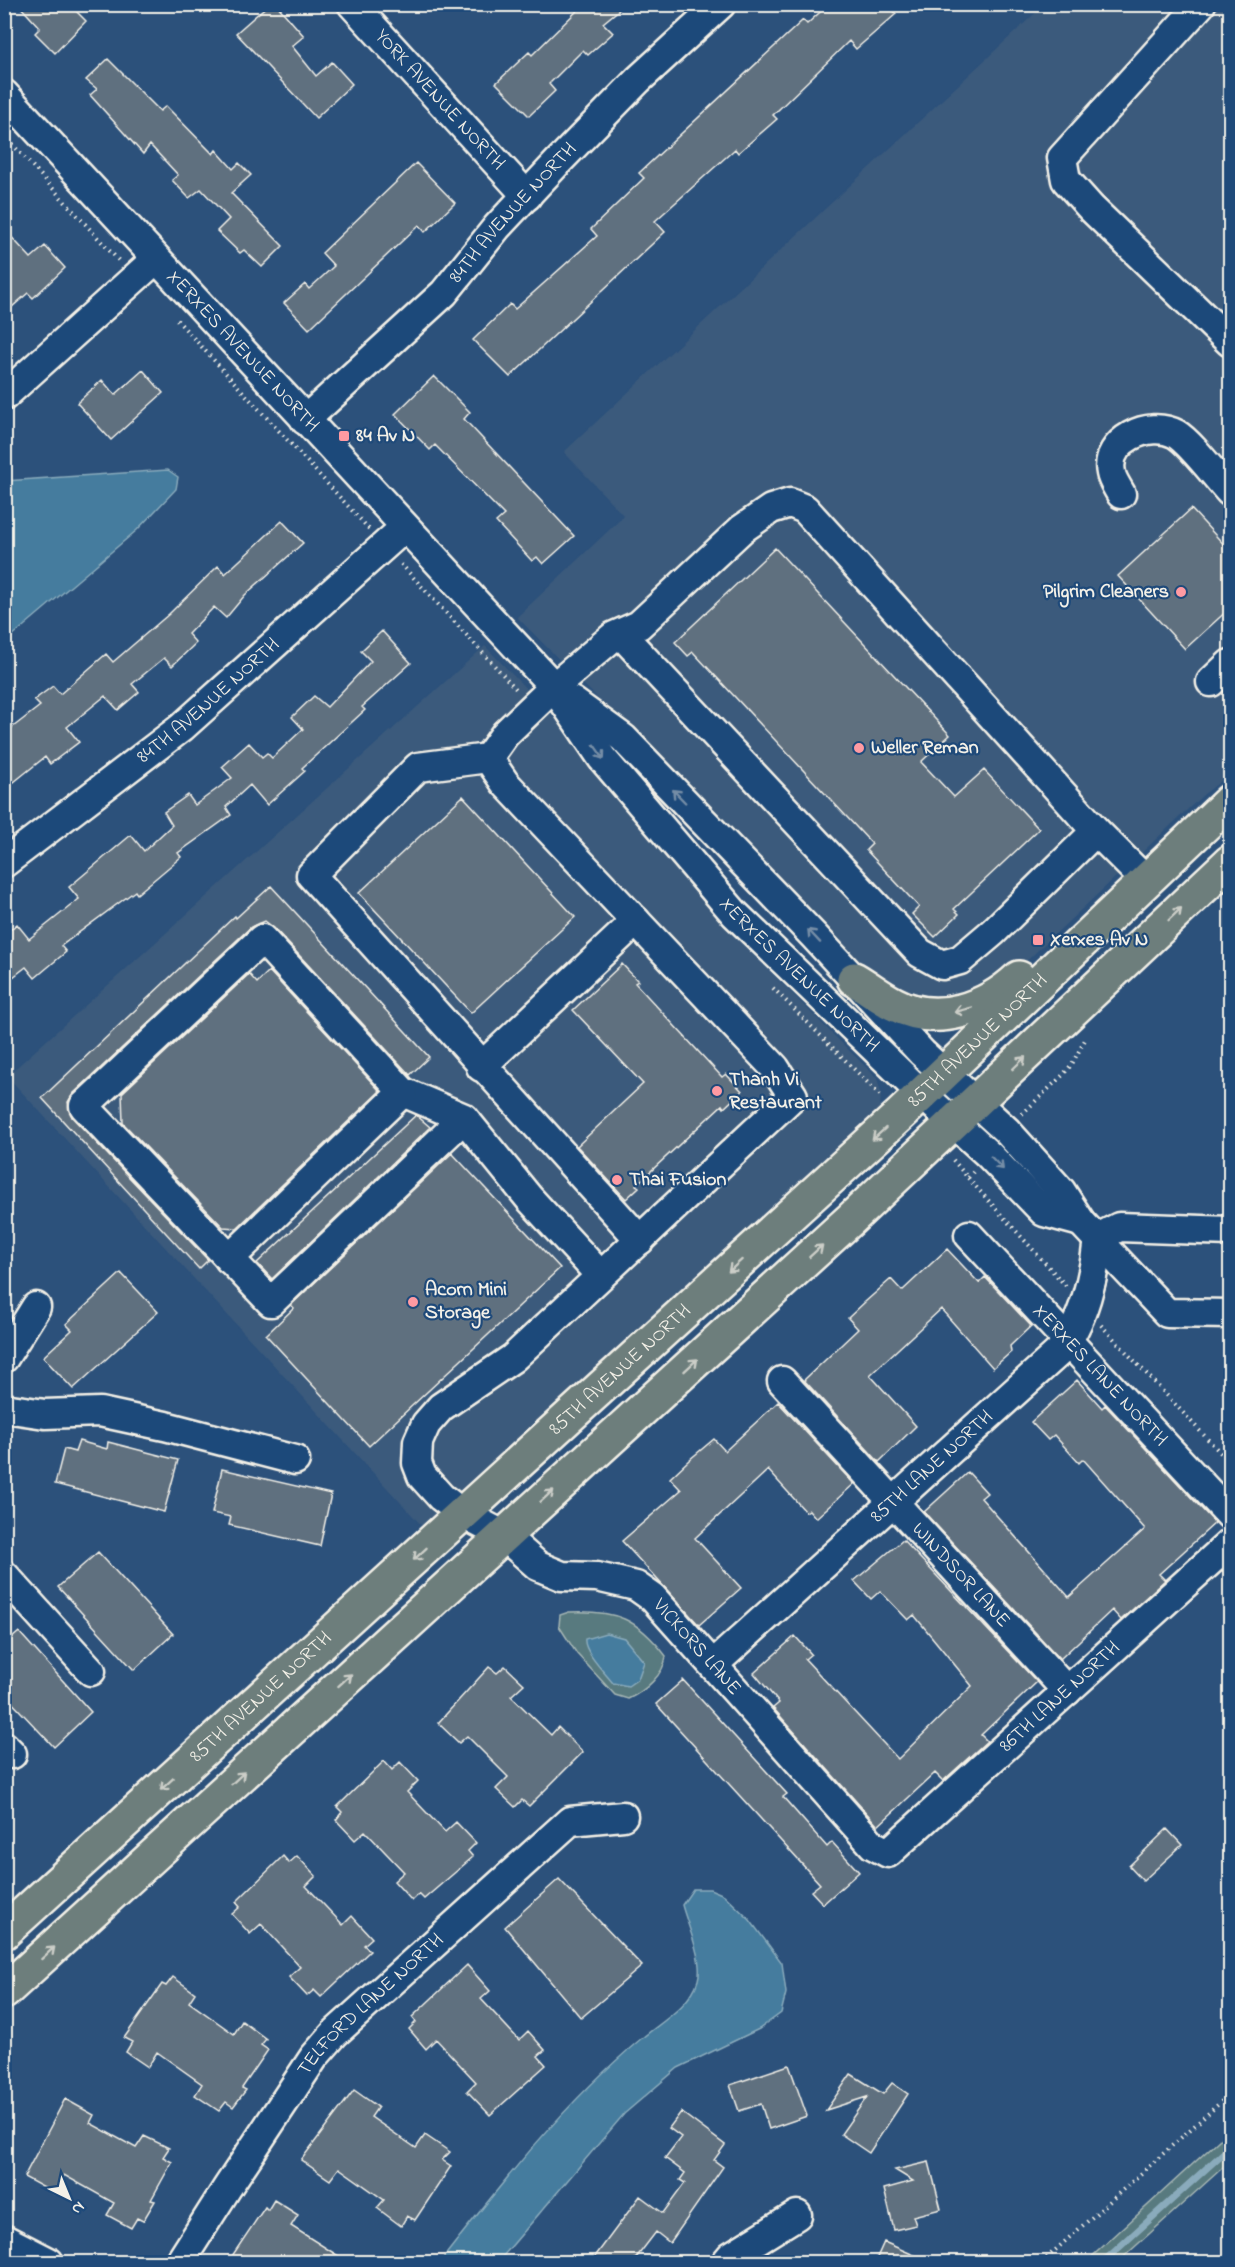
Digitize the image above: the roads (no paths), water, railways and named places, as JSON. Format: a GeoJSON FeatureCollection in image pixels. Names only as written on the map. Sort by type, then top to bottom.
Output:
{"type":"FeatureCollection","features":[{"type":"Feature","properties":{"kind":"main road","name":"85TH AVENUE NORTH"},"geometry":{"type":"LineString","coordinates":[[4,1932],[933,1084],[1230,801]]}},
{"type":"Feature","properties":{"kind":"main road"},"geometry":{"type":"LineString","coordinates":[[4,1992],[965,1114],[1230,861]]}},
{"type":"Feature","properties":{"kind":"main road"},"geometry":{"type":"LineString","coordinates":[[854,979],[896,1005],[919,1012],[959,1012],[987,1003],[1005,991],[1087,912],[1146,881]]}},
{"type":"Feature","properties":{"kind":"street","name":"YORK AVENUE NORTH"},"geometry":{"type":"LineString","coordinates":[[352,4],[527,196]]}},
{"type":"Feature","properties":{"kind":"street","name":"84TH AVENUE NORTH"},"geometry":{"type":"LineString","coordinates":[[305,420],[444,293],[496,227],[638,80],[721,4]]}},
{"type":"Feature","properties":{"kind":"street"},"geometry":{"type":"LineString","coordinates":[[1201,4],[1062,158],[1066,180],[1091,208],[1230,342]]}},
{"type":"Feature","properties":{"kind":"street","name":"XERXES AVENUE NORTH"},"geometry":{"type":"LineString","coordinates":[[4,94],[404,528],[554,687],[602,758],[735,914],[965,1114],[1007,1131],[1061,1191],[1090,1230],[1167,1313],[1230,1314]]}},
{"type":"Feature","properties":{"kind":"street"},"geometry":{"type":"LineString","coordinates":[[4,396],[156,259]]}},
{"type":"Feature","properties":{"kind":"street"},"geometry":{"type":"LineString","coordinates":[[1121,494],[1110,472],[1113,453],[1130,436],[1143,429],[1157,427],[1177,435],[1230,492]]}},
{"type":"Feature","properties":{"kind":"street"},"geometry":{"type":"LineString","coordinates":[[640,1240],[481,1067],[311,875],[418,767],[488,758],[505,734],[554,687],[621,634],[639,625],[742,530],[771,509],[790,503],[805,509],[1096,831],[1146,881]]}},
{"type":"Feature","properties":{"kind":"street","name":"84TH AVENUE NORTH"},"geometry":{"type":"LineString","coordinates":[[4,863],[181,728],[404,528]]}},
{"type":"Feature","properties":{"kind":"street"},"geometry":{"type":"LineString","coordinates":[[621,634],[920,953],[942,965],[960,960],[993,932],[1096,831]]}},
{"type":"Feature","properties":{"kind":"street","name":"XERXES AVENUE NORTH"},"geometry":{"type":"LineString","coordinates":[[554,687],[623,738],[854,979],[933,1084]]}},
{"type":"Feature","properties":{"kind":"street"},"geometry":{"type":"LineString","coordinates":[[481,1067],[636,921],[505,783],[488,758]]}},
{"type":"Feature","properties":{"kind":"street","name":"VICKORS LANE"},"geometry":{"type":"LineString","coordinates":[[636,921],[775,1068],[793,1096],[513,1358],[441,1407],[426,1424],[418,1442],[417,1462],[422,1476],[441,1497],[463,1514],[503,1535],[538,1566],[550,1573],[579,1578],[597,1577],[643,1590],[714,1664],[873,1845],[888,1853]]}},
{"type":"Feature","properties":{"kind":"street"},"geometry":{"type":"LineString","coordinates":[[464,1118],[271,1302],[84,1106],[262,939],[403,1092],[464,1118],[529,1198],[600,1275]]}},
{"type":"Feature","properties":{"kind":"street"},"geometry":{"type":"LineString","coordinates":[[229,1259],[403,1092]]}},
{"type":"Feature","properties":{"kind":"street"},"geometry":{"type":"LineString","coordinates":[[1090,1230],[1119,1227],[1230,1231]]}},
{"type":"Feature","properties":{"kind":"street","name":"85TH LANE NORTH"},"geometry":{"type":"LineString","coordinates":[[714,1664],[1050,1362],[1067,1343],[1095,1265],[1090,1230]]}},
{"type":"Feature","properties":{"kind":"street","name":"XERXES LANE NORTH"},"geometry":{"type":"LineString","coordinates":[[969,1235],[1067,1343],[1230,1515]]}},
{"type":"Feature","properties":{"kind":"street"},"geometry":{"type":"LineString","coordinates":[[4,1358],[36,1306]]}},
{"type":"Feature","properties":{"kind":"street","name":"WINDSOR LANE"},"geometry":{"type":"LineString","coordinates":[[782,1381],[891,1503],[1067,1691]]}},
{"type":"Feature","properties":{"kind":"street"},"geometry":{"type":"LineString","coordinates":[[4,1408],[45,1414],[100,1412],[165,1426],[295,1460]]}},
{"type":"Feature","properties":{"kind":"street","name":"86TH LANE NORTH"},"geometry":{"type":"LineString","coordinates":[[888,1853],[1230,1543]]}},
{"type":"Feature","properties":{"kind":"street"},"geometry":{"type":"LineString","coordinates":[[4,1575],[91,1671]]}},
{"type":"Feature","properties":{"kind":"street","name":"TELFORD LANE NORTH"},"geometry":{"type":"LineString","coordinates":[[180,2262],[314,2057],[335,2033],[570,1821],[623,1816]]}},
{"type":"Feature","properties":{"kind":"street"},"geometry":{"type":"LineString","coordinates":[[726,2262],[731,2256],[797,2215]]}},
{"type":"Feature","properties":{"kind":"street"},"geometry":{"type":"LineString","coordinates":[[4,2239],[49,2262]]}},
{"type":"Feature","properties":{"kind":"waterway"},"geometry":{"type":"LineString","coordinates":[[1103,2262],[1230,2147]]}},
{"type":"Feature","properties":{"kind":"place","name":"84 Av N"},"geometry":{"type":"Point","coordinates":[344,436]}},
{"type":"Feature","properties":{"kind":"place","name":"Pilgrim Cleaners"},"geometry":{"type":"Point","coordinates":[1181,592]}},
{"type":"Feature","properties":{"kind":"place","name":"Weller Reman"},"geometry":{"type":"Point","coordinates":[859,748]}},
{"type":"Feature","properties":{"kind":"place","name":"Xerxes Av N"},"geometry":{"type":"Point","coordinates":[1038,940]}},
{"type":"Feature","properties":{"kind":"place","name":"Thanh Vi Restaurant"},"geometry":{"type":"Point","coordinates":[717,1091]}},
{"type":"Feature","properties":{"kind":"place","name":"Thai Fusion"},"geometry":{"type":"Point","coordinates":[617,1180]}},
{"type":"Feature","properties":{"kind":"place","name":"Acorn Mini Storage"},"geometry":{"type":"Point","coordinates":[413,1302]}}]}
